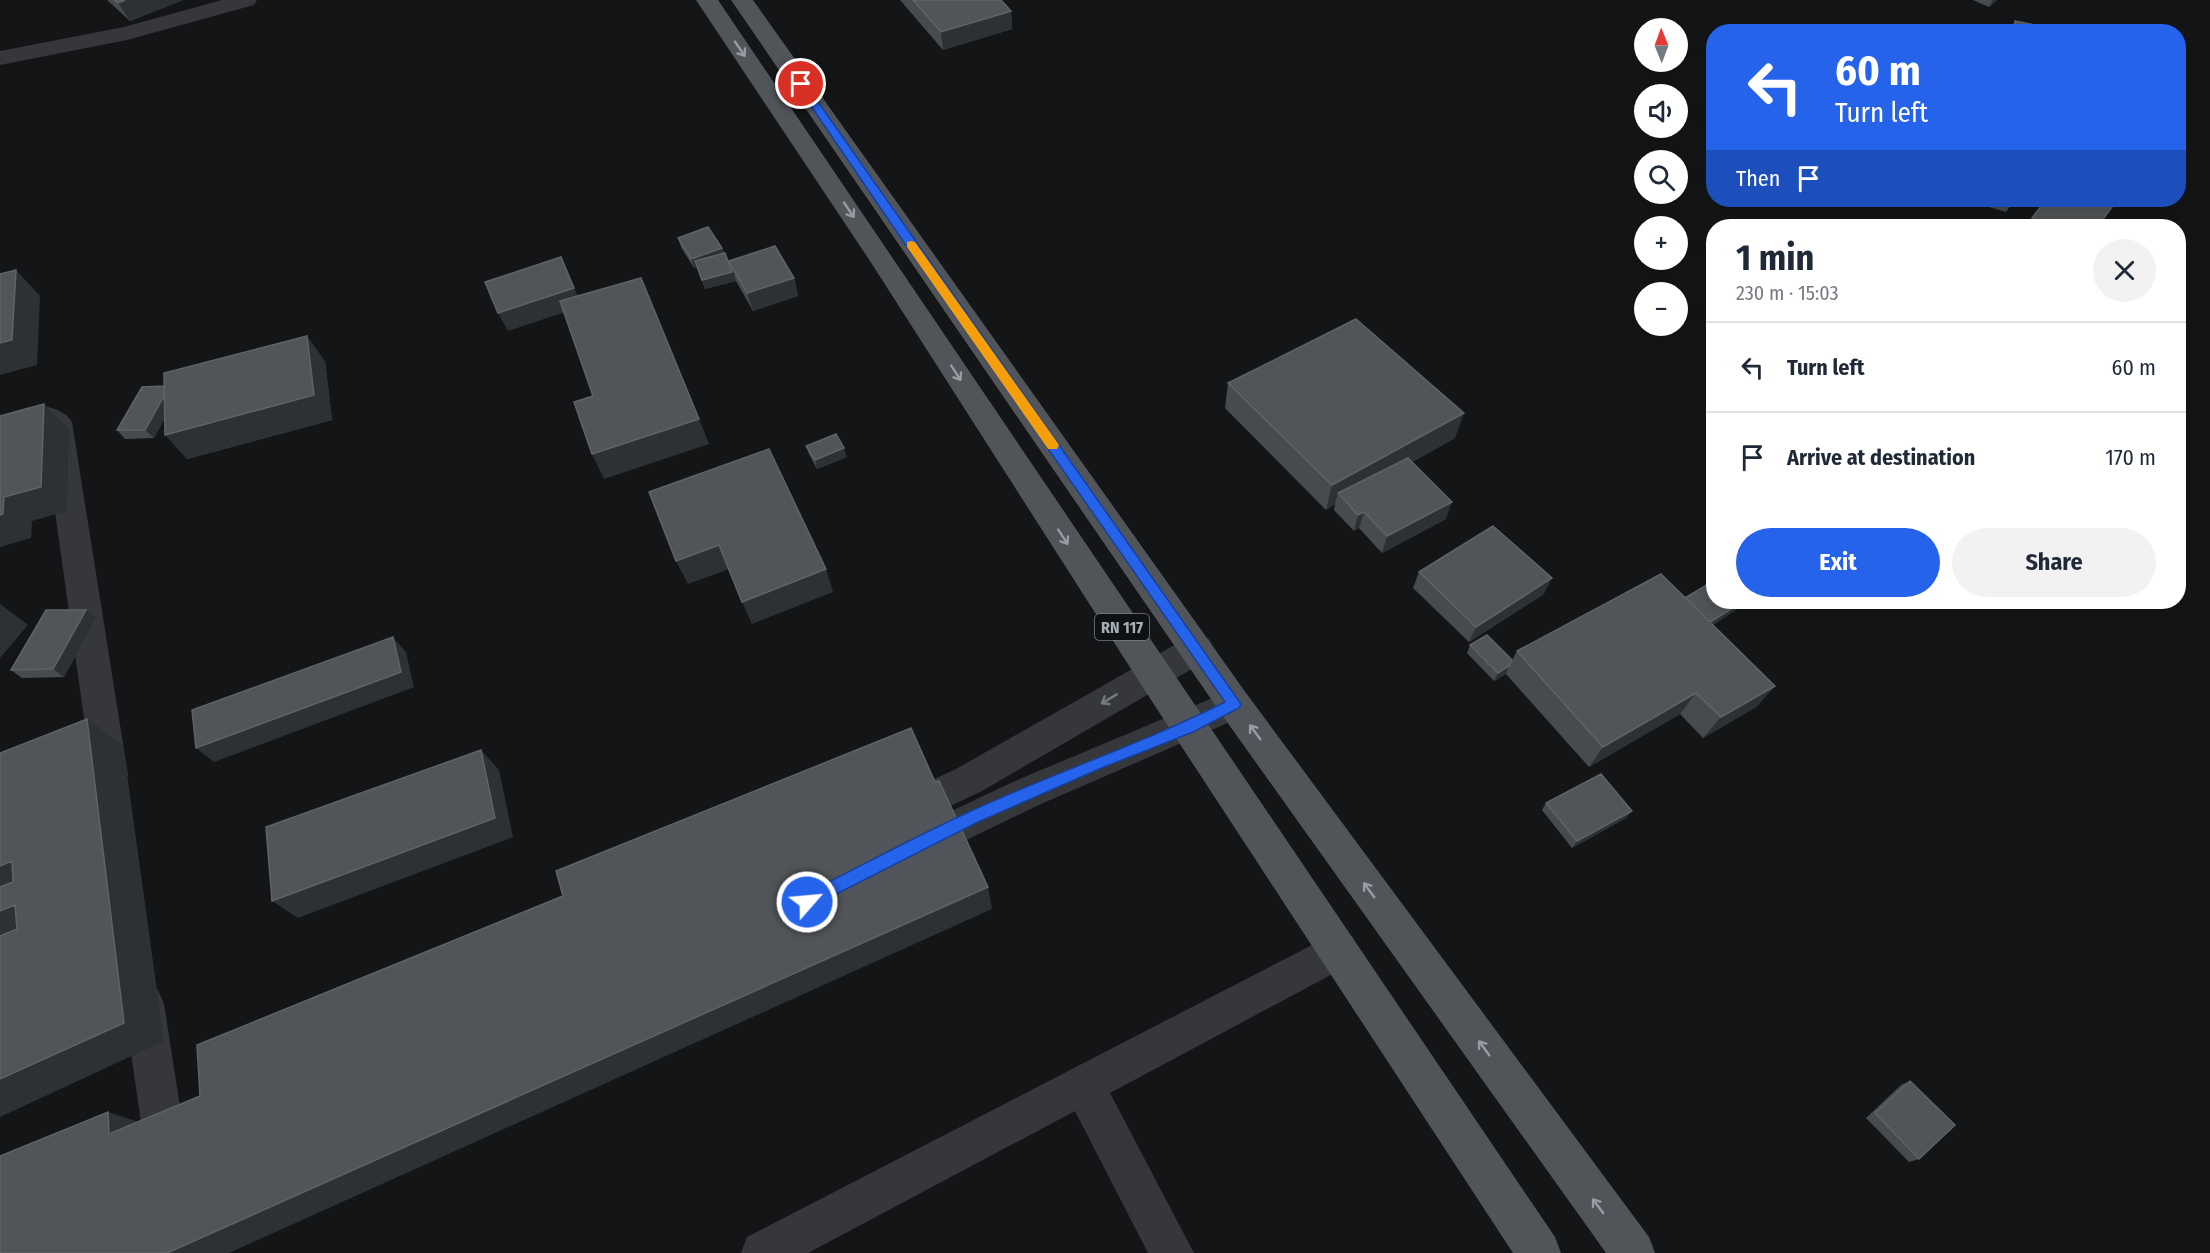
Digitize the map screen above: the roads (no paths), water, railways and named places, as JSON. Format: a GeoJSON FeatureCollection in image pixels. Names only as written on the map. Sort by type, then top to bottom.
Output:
{"type":"FeatureCollection","features":[{"type":"Feature","properties":{"kind":"main road","name":"RN 117"},"geometry":{"type":"LineString","coordinates":[[707,0],[879,255],[1188,728],[1339,950],[1539,1253]]}},
{"type":"Feature","properties":{"kind":"main road","name":"RN 117"},"geometry":{"type":"LineString","coordinates":[[742,0],[1234,704],[1633,1253]]}},
{"type":"Feature","properties":{"kind":"street"},"geometry":{"type":"LineString","coordinates":[[0,58],[127,33],[246,0]]}},
{"type":"Feature","properties":{"kind":"street"},"geometry":{"type":"LineString","coordinates":[[0,427],[32,417],[47,417],[57,422],[115,809]]}},
{"type":"Feature","properties":{"kind":"street"},"geometry":{"type":"LineString","coordinates":[[873,826],[969,780],[1197,649]]}},
{"type":"Feature","properties":{"kind":"street"},"geometry":{"type":"LineString","coordinates":[[887,861],[973,818],[1094,765],[1188,728],[1234,704]]}},
{"type":"Feature","properties":{"kind":"street"},"geometry":{"type":"LineString","coordinates":[[763,1253],[1339,950]]}},
{"type":"Feature","properties":{"kind":"street"},"geometry":{"type":"LineString","coordinates":[[140,975],[173,1177]]}},
{"type":"Feature","properties":{"kind":"street"},"geometry":{"type":"LineString","coordinates":[[1083,1085],[1172,1253]]}}]}
